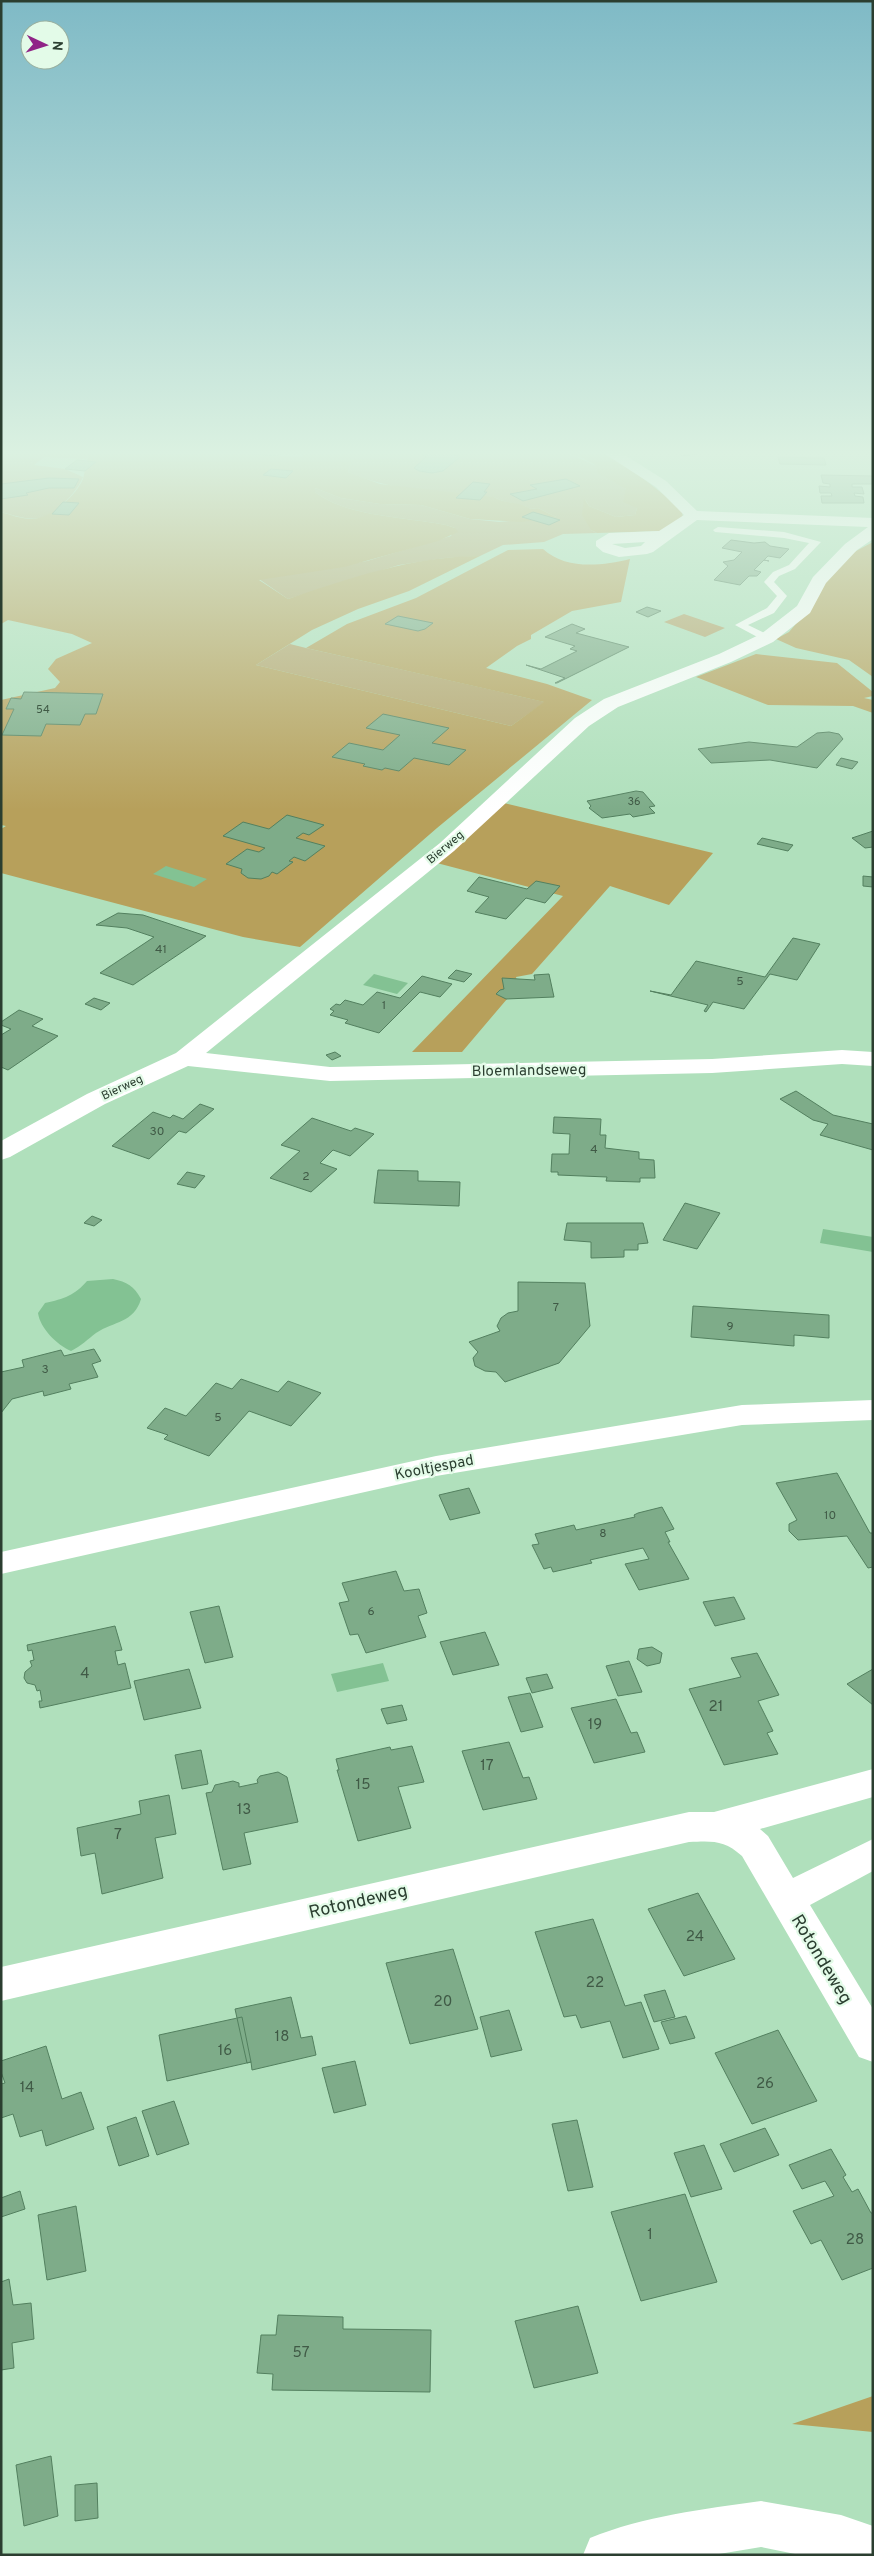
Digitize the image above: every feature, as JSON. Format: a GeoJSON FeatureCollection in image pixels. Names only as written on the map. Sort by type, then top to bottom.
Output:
{"type":"FeatureCollection","features":[{"type":"Feature","properties":{"kind":"street","name":"Bierweg"},"geometry":{"type":"LineString","coordinates":[[1,1152],[96,1099],[185,1058],[446,847],[582,722],[610,703],[725,658],[768,638],[804,609],[819,581],[828,571]]}},
{"type":"Feature","properties":{"kind":"street","name":"Bloemlandseweg"},"geometry":{"type":"LineString","coordinates":[[185,1058],[330,1074],[712,1066],[842,1057],[873,1059]]}},
{"type":"Feature","properties":{"kind":"street","name":"Kooltjespad"},"geometry":{"type":"LineString","coordinates":[[1,1563],[436,1466],[742,1415],[873,1410]]}},
{"type":"Feature","properties":{"kind":"street","name":"Rotondeweg"},"geometry":{"type":"LineString","coordinates":[[1,1984],[86,1962],[679,1829],[717,1826],[873,1783]]}},
{"type":"Feature","properties":{"kind":"street","name":"Rotondeweg"},"geometry":{"type":"LineString","coordinates":[[717,1826],[742,1833],[755,1846],[873,2046]]}},
{"type":"Feature","properties":{"kind":"street","name":"Rotondeweg"},"geometry":{"type":"LineString","coordinates":[[786,1899],[873,1854]]}},
{"type":"Feature","properties":{"kind":"street"},"geometry":{"type":"LineString","coordinates":[[607,2555],[682,2536],[761,2524],[841,2539],[873,2550]]}},
{"type":"Feature","properties":{"kind":"lane"},"geometry":{"type":"LineString","coordinates":[[768,638],[740,624],[772,610],[780,601],[782,596],[769,582],[776,574],[783,571]]}},
{"type":"Feature","properties":{"kind":"shaded area"},"geometry":{"type":"Polygon","coordinates":[[[1,571],[316,571],[259,580],[288,599],[377,571],[449,571],[409,591],[358,609],[312,630],[256,665],[511,726],[544,702],[306,648],[347,624],[416,598],[467,571],[627,571],[621,602],[572,611],[531,635],[531,639],[517,646],[486,668],[547,684],[592,700],[437,828],[300,947],[243,937],[1,873],[1,829],[6,826],[1,825],[1,700],[55,688],[60,682],[48,669],[56,659],[92,643],[72,634],[8,620],[1,624],[1,571]]]}},
{"type":"Feature","properties":{"kind":"shaded area"},"geometry":{"type":"Polygon","coordinates":[[[305,571],[378,571],[288,599],[259,579],[305,571]]]}},
{"type":"Feature","properties":{"kind":"shaded area"},"geometry":{"type":"Polygon","coordinates":[[[829,571],[873,571],[873,677],[849,660],[796,648],[776,639],[789,632],[806,612],[829,571]]]}},
{"type":"Feature","properties":{"kind":"shaded area"},"geometry":{"type":"Polygon","coordinates":[[[684,614],[725,628],[705,637],[664,622],[684,614]]]}},
{"type":"Feature","properties":{"kind":"shaded area"},"geometry":{"type":"Polygon","coordinates":[[[290,644],[545,702],[511,726],[256,665],[290,644]]]}},
{"type":"Feature","properties":{"kind":"shaded area"},"geometry":{"type":"Polygon","coordinates":[[[756,654],[837,663],[873,692],[873,696],[864,698],[873,700],[873,713],[853,706],[768,705],[696,677],[756,654]]]}},
{"type":"Feature","properties":{"kind":"shaded area"},"geometry":{"type":"Polygon","coordinates":[[[500,802],[713,853],[669,905],[610,886],[532,974],[516,977],[518,986],[462,1052],[412,1052],[563,896],[433,862],[500,802]]]}},
{"type":"Feature","properties":{"kind":"shaded area"},"geometry":{"type":"Polygon","coordinates":[[[166,866],[207,879],[194,887],[153,874],[166,866]]]}},
{"type":"Feature","properties":{"kind":"shaded area"},"geometry":{"type":"Polygon","coordinates":[[[374,974],[408,983],[397,994],[363,985],[374,974]]]}},
{"type":"Feature","properties":{"kind":"shaded area"},"geometry":{"type":"Polygon","coordinates":[[[823,1229],[873,1237],[873,1252],[820,1243],[823,1229]]]}},
{"type":"Feature","properties":{"kind":"shaded area"},"geometry":{"type":"Polygon","coordinates":[[[113,1279],[130,1285],[141,1299],[134,1313],[96,1333],[71,1351],[60,1345],[39,1319],[38,1313],[45,1303],[69,1296],[87,1281],[113,1279]]]}},
{"type":"Feature","properties":{"kind":"shaded area"},"geometry":{"type":"Polygon","coordinates":[[[383,1663],[389,1681],[337,1692],[331,1674],[383,1663]]]}},
{"type":"Feature","properties":{"kind":"shaded area"},"geometry":{"type":"Polygon","coordinates":[[[873,2396],[873,2432],[792,2424],[873,2396]]]}},
{"type":"Feature","properties":{"kind":"building"},"geometry":{"type":"Polygon","coordinates":[[[723,571],[761,572],[757,576],[749,576],[740,585],[714,580],[723,571]]]}},
{"type":"Feature","properties":{"kind":"building"},"geometry":{"type":"Polygon","coordinates":[[[647,607],[661,611],[648,617],[636,612],[647,607]]]}},
{"type":"Feature","properties":{"kind":"building"},"geometry":{"type":"Polygon","coordinates":[[[398,616],[433,623],[425,629],[418,631],[385,624],[398,616]]]}},
{"type":"Feature","properties":{"kind":"building"},"geometry":{"type":"Polygon","coordinates":[[[572,624],[585,629],[576,633],[629,647],[557,683],[555,683],[565,678],[526,665],[541,669],[577,651],[570,649],[575,646],[545,637],[572,624]]]}},
{"type":"Feature","properties":{"kind":"building"},"geometry":{"type":"Polygon","coordinates":[[[24,692],[103,694],[96,714],[85,714],[80,725],[46,724],[41,736],[2,735],[14,709],[6,709],[11,698],[21,699],[24,692]]]}},
{"type":"Feature","properties":{"kind":"building"},"geometry":{"type":"Polygon","coordinates":[[[383,714],[449,728],[432,743],[466,750],[449,765],[414,758],[399,771],[385,768],[382,770],[363,766],[365,764],[332,757],[349,743],[383,750],[400,735],[366,728],[383,714]]]}},
{"type":"Feature","properties":{"kind":"building"},"geometry":{"type":"Polygon","coordinates":[[[829,732],[839,734],[843,739],[817,768],[770,760],[711,763],[698,749],[749,742],[797,747],[817,733],[829,732]]]}},
{"type":"Feature","properties":{"kind":"building"},"geometry":{"type":"Polygon","coordinates":[[[841,758],[858,762],[852,769],[836,765],[841,758]]]}},
{"type":"Feature","properties":{"kind":"building"},"geometry":{"type":"Polygon","coordinates":[[[636,791],[643,792],[655,806],[649,807],[655,813],[633,817],[630,814],[602,818],[589,808],[591,806],[587,801],[636,791]]]}},
{"type":"Feature","properties":{"kind":"building"},"geometry":{"type":"Polygon","coordinates":[[[287,815],[324,825],[309,835],[303,833],[296,838],[325,846],[305,861],[294,857],[289,861],[293,862],[277,874],[272,872],[269,876],[261,879],[248,878],[241,873],[242,869],[226,864],[247,849],[259,852],[265,848],[223,836],[243,822],[269,829],[287,815]]]}},
{"type":"Feature","properties":{"kind":"building"},"geometry":{"type":"Polygon","coordinates":[[[873,831],[873,847],[865,848],[852,838],[873,831]]]}},
{"type":"Feature","properties":{"kind":"building"},"geometry":{"type":"Polygon","coordinates":[[[762,838],[793,845],[788,851],[757,844],[762,838]]]}},
{"type":"Feature","properties":{"kind":"building"},"geometry":{"type":"Polygon","coordinates":[[[863,876],[873,877],[873,887],[863,886],[863,876]]]}},
{"type":"Feature","properties":{"kind":"building"},"geometry":{"type":"Polygon","coordinates":[[[479,877],[527,889],[536,881],[560,886],[545,903],[526,898],[506,919],[475,912],[489,897],[467,891],[479,877]]]}},
{"type":"Feature","properties":{"kind":"building"},"geometry":{"type":"Polygon","coordinates":[[[118,913],[143,915],[206,936],[133,985],[100,973],[154,937],[127,928],[96,925],[118,913]]]}},
{"type":"Feature","properties":{"kind":"building"},"geometry":{"type":"Polygon","coordinates":[[[793,938],[820,944],[797,980],[770,974],[744,1009],[713,1002],[706,1012],[704,1011],[708,1005],[650,991],[671,995],[696,961],[765,977],[793,938]]]}},
{"type":"Feature","properties":{"kind":"building"},"geometry":{"type":"Polygon","coordinates":[[[456,970],[472,974],[464,982],[448,978],[456,970]]]}},
{"type":"Feature","properties":{"kind":"building"},"geometry":{"type":"Polygon","coordinates":[[[549,974],[554,997],[506,999],[496,994],[504,989],[502,978],[535,980],[534,975],[549,974]]]}},
{"type":"Feature","properties":{"kind":"building"},"geometry":{"type":"Polygon","coordinates":[[[422,976],[452,984],[440,997],[420,992],[379,1033],[345,1023],[348,1020],[330,1015],[334,1011],[330,1009],[336,1004],[340,1005],[345,1000],[363,1005],[377,992],[400,998],[422,976]]]}},
{"type":"Feature","properties":{"kind":"building"},"geometry":{"type":"Polygon","coordinates":[[[94,998],[110,1003],[101,1010],[85,1004],[94,998]]]}},
{"type":"Feature","properties":{"kind":"building"},"geometry":{"type":"Polygon","coordinates":[[[19,1010],[43,1019],[32,1026],[58,1036],[8,1070],[1,1067],[1,1035],[11,1029],[1,1025],[1,1022],[19,1010]]]}},
{"type":"Feature","properties":{"kind":"building"},"geometry":{"type":"Polygon","coordinates":[[[335,1052],[341,1056],[332,1060],[326,1055],[335,1052]]]}},
{"type":"Feature","properties":{"kind":"building"},"geometry":{"type":"Polygon","coordinates":[[[796,1091],[833,1115],[873,1124],[873,1150],[820,1135],[828,1124],[813,1120],[780,1099],[796,1091]]]}},
{"type":"Feature","properties":{"kind":"building"},"geometry":{"type":"Polygon","coordinates":[[[200,1104],[214,1109],[186,1133],[179,1131],[149,1159],[112,1146],[153,1112],[170,1118],[173,1115],[183,1119],[200,1104]]]}},
{"type":"Feature","properties":{"kind":"building"},"geometry":{"type":"Polygon","coordinates":[[[554,1117],[601,1119],[600,1135],[606,1135],[605,1148],[639,1152],[639,1159],[654,1160],[655,1178],[640,1178],[640,1182],[606,1181],[607,1177],[558,1175],[558,1172],[551,1172],[552,1154],[569,1154],[570,1134],[553,1133],[554,1117]]]}},
{"type":"Feature","properties":{"kind":"building"},"geometry":{"type":"Polygon","coordinates":[[[312,1118],[351,1131],[355,1128],[374,1134],[350,1156],[333,1150],[320,1163],[337,1169],[311,1192],[270,1178],[300,1151],[281,1145],[312,1118]]]}},
{"type":"Feature","properties":{"kind":"building"},"geometry":{"type":"Polygon","coordinates":[[[378,1170],[418,1171],[418,1181],[460,1182],[459,1206],[374,1203],[378,1170]]]}},
{"type":"Feature","properties":{"kind":"building"},"geometry":{"type":"Polygon","coordinates":[[[187,1172],[205,1176],[195,1188],[177,1184],[187,1172]]]}},
{"type":"Feature","properties":{"kind":"building"},"geometry":{"type":"Polygon","coordinates":[[[685,1203],[720,1213],[697,1249],[663,1240],[685,1203]]]}},
{"type":"Feature","properties":{"kind":"building"},"geometry":{"type":"Polygon","coordinates":[[[92,1216],[102,1220],[94,1226],[84,1223],[92,1216]]]}},
{"type":"Feature","properties":{"kind":"building"},"geometry":{"type":"Polygon","coordinates":[[[567,1223],[643,1223],[648,1243],[638,1244],[638,1250],[624,1250],[624,1257],[591,1258],[591,1242],[564,1240],[567,1223]]]}},
{"type":"Feature","properties":{"kind":"building"},"geometry":{"type":"Polygon","coordinates":[[[518,1282],[585,1283],[590,1326],[559,1363],[505,1382],[496,1372],[485,1371],[475,1366],[473,1358],[478,1352],[469,1342],[500,1331],[497,1326],[501,1318],[508,1313],[518,1311],[518,1282]]]}},
{"type":"Feature","properties":{"kind":"building"},"geometry":{"type":"Polygon","coordinates":[[[693,1306],[829,1315],[829,1338],[794,1335],[794,1346],[691,1337],[693,1306]]]}},
{"type":"Feature","properties":{"kind":"building"},"geometry":{"type":"Polygon","coordinates":[[[94,1349],[101,1361],[92,1364],[98,1377],[69,1384],[71,1389],[44,1396],[43,1391],[12,1399],[1,1413],[1,1372],[24,1367],[22,1360],[61,1350],[64,1356],[94,1349]]]}},
{"type":"Feature","properties":{"kind":"building"},"geometry":{"type":"Polygon","coordinates":[[[241,1379],[278,1392],[288,1381],[321,1393],[291,1426],[249,1411],[209,1456],[164,1439],[168,1435],[147,1428],[165,1408],[186,1416],[216,1383],[232,1389],[241,1379]]]}},
{"type":"Feature","properties":{"kind":"building"},"geometry":{"type":"Polygon","coordinates":[[[837,1473],[870,1533],[873,1533],[873,1567],[868,1568],[847,1536],[798,1540],[789,1531],[789,1524],[797,1520],[776,1483],[837,1473]]]}},
{"type":"Feature","properties":{"kind":"building"},"geometry":{"type":"Polygon","coordinates":[[[469,1488],[480,1513],[450,1520],[439,1495],[469,1488]]]}},
{"type":"Feature","properties":{"kind":"building"},"geometry":{"type":"Polygon","coordinates":[[[662,1507],[674,1529],[665,1532],[670,1542],[668,1542],[689,1579],[639,1590],[625,1564],[649,1559],[643,1548],[590,1560],[592,1563],[553,1572],[551,1567],[544,1569],[532,1545],[539,1544],[535,1534],[574,1525],[576,1530],[635,1517],[634,1515],[638,1513],[662,1507]]]}},
{"type":"Feature","properties":{"kind":"building"},"geometry":{"type":"Polygon","coordinates":[[[396,1571],[404,1591],[419,1589],[427,1613],[418,1616],[426,1637],[366,1653],[358,1634],[350,1635],[339,1603],[349,1601],[342,1583],[396,1571]]]}},
{"type":"Feature","properties":{"kind":"building"},"geometry":{"type":"Polygon","coordinates":[[[734,1597],[745,1619],[715,1626],[703,1602],[734,1597]]]}},
{"type":"Feature","properties":{"kind":"building"},"geometry":{"type":"Polygon","coordinates":[[[219,1606],[233,1657],[205,1663],[190,1612],[219,1606]]]}},
{"type":"Feature","properties":{"kind":"building"},"geometry":{"type":"Polygon","coordinates":[[[115,1626],[122,1650],[115,1651],[118,1665],[125,1663],[131,1688],[40,1708],[39,1701],[42,1701],[40,1690],[37,1691],[35,1685],[27,1683],[24,1678],[25,1672],[32,1666],[30,1661],[34,1660],[32,1650],[28,1651],[27,1645],[115,1626]]]}},
{"type":"Feature","properties":{"kind":"building"},"geometry":{"type":"Polygon","coordinates":[[[485,1632],[499,1665],[453,1675],[440,1642],[485,1632]]]}},
{"type":"Feature","properties":{"kind":"building"},"geometry":{"type":"Polygon","coordinates":[[[652,1647],[662,1653],[660,1663],[647,1666],[637,1659],[639,1649],[652,1647]]]}},
{"type":"Feature","properties":{"kind":"building"},"geometry":{"type":"Polygon","coordinates":[[[757,1653],[779,1695],[758,1701],[773,1731],[767,1733],[778,1754],[724,1765],[689,1689],[741,1677],[731,1658],[757,1653]]]}},
{"type":"Feature","properties":{"kind":"building"},"geometry":{"type":"Polygon","coordinates":[[[629,1661],[642,1692],[618,1696],[606,1666],[629,1661]]]}},
{"type":"Feature","properties":{"kind":"building"},"geometry":{"type":"Polygon","coordinates":[[[189,1669],[201,1708],[144,1720],[134,1681],[189,1669]]]}},
{"type":"Feature","properties":{"kind":"building"},"geometry":{"type":"Polygon","coordinates":[[[873,1669],[873,1705],[847,1684],[873,1669]]]}},
{"type":"Feature","properties":{"kind":"building"},"geometry":{"type":"Polygon","coordinates":[[[547,1674],[553,1688],[532,1693],[526,1678],[547,1674]]]}},
{"type":"Feature","properties":{"kind":"building"},"geometry":{"type":"Polygon","coordinates":[[[530,1693],[543,1727],[521,1732],[508,1697],[530,1693]]]}},
{"type":"Feature","properties":{"kind":"building"},"geometry":{"type":"Polygon","coordinates":[[[616,1699],[631,1733],[637,1732],[645,1752],[594,1763],[571,1708],[616,1699]]]}},
{"type":"Feature","properties":{"kind":"building"},"geometry":{"type":"Polygon","coordinates":[[[402,1705],[407,1720],[387,1724],[381,1709],[402,1705]]]}},
{"type":"Feature","properties":{"kind":"building"},"geometry":{"type":"Polygon","coordinates":[[[509,1742],[523,1778],[529,1777],[537,1799],[483,1810],[462,1751],[509,1742]]]}},
{"type":"Feature","properties":{"kind":"building"},"geometry":{"type":"Polygon","coordinates":[[[412,1746],[424,1782],[398,1787],[411,1828],[358,1841],[337,1770],[339,1770],[336,1759],[390,1747],[391,1750],[412,1746]]]}},
{"type":"Feature","properties":{"kind":"building"},"geometry":{"type":"Polygon","coordinates":[[[201,1750],[208,1784],[182,1789],[175,1755],[201,1750]]]}},
{"type":"Feature","properties":{"kind":"building"},"geometry":{"type":"Polygon","coordinates":[[[278,1772],[287,1777],[298,1822],[244,1833],[251,1864],[223,1870],[206,1793],[212,1792],[215,1785],[233,1781],[239,1783],[239,1787],[258,1783],[257,1780],[260,1776],[278,1772]]]}},
{"type":"Feature","properties":{"kind":"building"},"geometry":{"type":"Polygon","coordinates":[[[169,1795],[176,1834],[155,1838],[163,1878],[102,1894],[95,1853],[81,1856],[77,1828],[141,1814],[139,1801],[169,1795]]]}},
{"type":"Feature","properties":{"kind":"building"},"geometry":{"type":"Polygon","coordinates":[[[698,1893],[735,1959],[684,1976],[648,1909],[698,1893]]]}},
{"type":"Feature","properties":{"kind":"building"},"geometry":{"type":"Polygon","coordinates":[[[593,1919],[625,2006],[641,2002],[659,2049],[623,2058],[610,2021],[581,2028],[576,2015],[564,2017],[535,1932],[593,1919]]]}},
{"type":"Feature","properties":{"kind":"building"},"geometry":{"type":"Polygon","coordinates":[[[453,1949],[478,2029],[410,2044],[386,1963],[453,1949]]]}},
{"type":"Feature","properties":{"kind":"building"},"geometry":{"type":"Polygon","coordinates":[[[665,1990],[675,2017],[654,2022],[644,1995],[665,1990]]]}},
{"type":"Feature","properties":{"kind":"building"},"geometry":{"type":"Polygon","coordinates":[[[291,1997],[301,2038],[312,2036],[316,2055],[252,2070],[251,2062],[247,2063],[235,2009],[291,1997]]]}},
{"type":"Feature","properties":{"kind":"building"},"geometry":{"type":"Polygon","coordinates":[[[509,2010],[522,2050],[491,2057],[480,2017],[509,2010]]]}},
{"type":"Feature","properties":{"kind":"building"},"geometry":{"type":"Polygon","coordinates":[[[686,2016],[695,2038],[670,2044],[661,2022],[686,2016]]]}},
{"type":"Feature","properties":{"kind":"building"},"geometry":{"type":"Polygon","coordinates":[[[242,2017],[251,2062],[167,2081],[159,2035],[242,2017]]]}},
{"type":"Feature","properties":{"kind":"building"},"geometry":{"type":"Polygon","coordinates":[[[778,2030],[817,2101],[752,2124],[715,2053],[778,2030]]]}},
{"type":"Feature","properties":{"kind":"building"},"geometry":{"type":"Polygon","coordinates":[[[46,2046],[62,2099],[81,2092],[94,2129],[46,2146],[42,2130],[20,2137],[13,2114],[1,2118],[1,2084],[5,2083],[1,2072],[1,2061],[46,2046]]]}},
{"type":"Feature","properties":{"kind":"building"},"geometry":{"type":"Polygon","coordinates":[[[355,2061],[366,2105],[334,2113],[322,2068],[355,2061]]]}},
{"type":"Feature","properties":{"kind":"building"},"geometry":{"type":"Polygon","coordinates":[[[174,2101],[189,2144],[157,2155],[142,2111],[174,2101]]]}},
{"type":"Feature","properties":{"kind":"building"},"geometry":{"type":"Polygon","coordinates":[[[136,2117],[149,2156],[119,2166],[107,2127],[136,2117]]]}},
{"type":"Feature","properties":{"kind":"building"},"geometry":{"type":"Polygon","coordinates":[[[577,2120],[593,2187],[568,2191],[552,2124],[577,2120]]]}},
{"type":"Feature","properties":{"kind":"building"},"geometry":{"type":"Polygon","coordinates":[[[765,2128],[779,2155],[734,2172],[720,2144],[765,2128]]]}},
{"type":"Feature","properties":{"kind":"building"},"geometry":{"type":"Polygon","coordinates":[[[704,2145],[722,2189],[691,2197],[674,2153],[704,2145]]]}},
{"type":"Feature","properties":{"kind":"building"},"geometry":{"type":"Polygon","coordinates":[[[831,2149],[846,2175],[843,2177],[852,2192],[858,2189],[871,2213],[873,2213],[873,2268],[842,2280],[821,2240],[811,2244],[793,2211],[834,2196],[825,2181],[802,2189],[789,2165],[831,2149]]]}},
{"type":"Feature","properties":{"kind":"building"},"geometry":{"type":"Polygon","coordinates":[[[20,2191],[25,2209],[1,2217],[1,2198],[20,2191]]]}},
{"type":"Feature","properties":{"kind":"building"},"geometry":{"type":"Polygon","coordinates":[[[685,2194],[717,2282],[641,2301],[611,2212],[685,2194]]]}},
{"type":"Feature","properties":{"kind":"building"},"geometry":{"type":"Polygon","coordinates":[[[76,2206],[86,2271],[47,2280],[38,2215],[76,2206]]]}},
{"type":"Feature","properties":{"kind":"building"},"geometry":{"type":"Polygon","coordinates":[[[9,2279],[13,2305],[31,2303],[34,2339],[12,2343],[14,2368],[1,2370],[1,2282],[9,2279]]]}},
{"type":"Feature","properties":{"kind":"building"},"geometry":{"type":"Polygon","coordinates":[[[578,2306],[598,2373],[534,2388],[515,2321],[578,2306]]]}},
{"type":"Feature","properties":{"kind":"building"},"geometry":{"type":"Polygon","coordinates":[[[278,2315],[343,2317],[343,2329],[431,2330],[430,2392],[272,2390],[273,2374],[257,2373],[261,2335],[276,2335],[278,2315]]]}},
{"type":"Feature","properties":{"kind":"building"},"geometry":{"type":"Polygon","coordinates":[[[51,2456],[58,2516],[24,2526],[16,2465],[51,2456]]]}},
{"type":"Feature","properties":{"kind":"building"},"geometry":{"type":"Polygon","coordinates":[[[97,2483],[98,2518],[75,2521],[75,2485],[97,2483]]]}}]}
